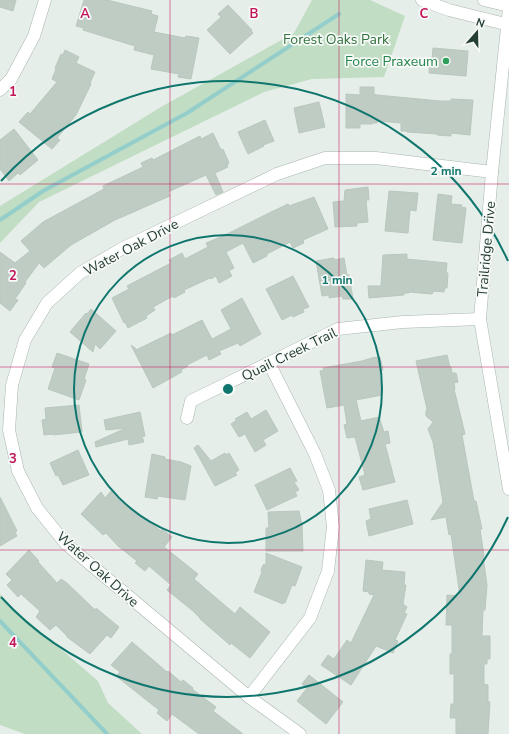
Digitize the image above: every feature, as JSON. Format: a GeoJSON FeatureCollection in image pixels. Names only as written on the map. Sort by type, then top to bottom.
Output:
{"type":"FeatureCollection","features":[{"type":"Feature","properties":{"kind":"street"},"geometry":{"type":"LineString","coordinates":[[0,90],[11,79],[34,36],[45,0]]}},
{"type":"Feature","properties":{"kind":"street"},"geometry":{"type":"LineString","coordinates":[[422,0],[449,10],[508,25]]}},
{"type":"Feature","properties":{"kind":"street"},"geometry":{"type":"LineString","coordinates":[[484,0],[509,7]]}},
{"type":"Feature","properties":{"kind":"street","name":"Trailridge Drive"},"geometry":{"type":"LineString","coordinates":[[509,7],[492,172],[480,319],[509,489]]}},
{"type":"Feature","properties":{"kind":"street","name":"Water Oak Drive"},"geometry":{"type":"LineString","coordinates":[[300,734],[249,697],[66,544],[37,508],[18,471],[9,430],[12,385],[25,340],[47,303],[80,273],[123,248],[277,174],[326,158],[376,158],[492,172]]}},
{"type":"Feature","properties":{"kind":"street","name":"Quail Creek Trail"},"geometry":{"type":"LineString","coordinates":[[187,418],[192,401],[338,329],[403,322],[480,319]]}},
{"type":"Feature","properties":{"kind":"street"},"geometry":{"type":"LineString","coordinates":[[249,697],[310,618],[328,571],[333,527],[329,490],[321,469],[315,454],[269,363]]}},
{"type":"Feature","properties":{"kind":"green space","name":"Forest Oaks Park"},"geometry":{"type":"Polygon","coordinates":[[[312,0],[370,0],[405,16],[384,77],[312,79],[264,92],[39,202],[0,243],[0,206],[161,107],[294,33],[312,0]]]}},
{"type":"Feature","properties":{"kind":"green space"},"geometry":{"type":"Polygon","coordinates":[[[0,594],[14,609],[98,681],[108,703],[142,734],[25,734],[0,725],[0,594]]]}},
{"type":"Feature","properties":{"kind":"building"},"geometry":{"type":"Polygon","coordinates":[[[0,0],[16,0],[13,11],[0,7],[0,0]]]}},
{"type":"Feature","properties":{"kind":"building"},"geometry":{"type":"Polygon","coordinates":[[[84,0],[107,0],[152,11],[151,14],[158,16],[154,32],[185,38],[186,36],[199,38],[191,79],[178,77],[179,74],[151,69],[154,55],[134,50],[135,46],[83,30],[84,28],[76,26],[84,0]]]}},
{"type":"Feature","properties":{"kind":"building"},"geometry":{"type":"Polygon","coordinates":[[[228,5],[252,30],[251,31],[253,33],[230,54],[207,30],[221,17],[218,14],[228,5]]]}},
{"type":"Feature","properties":{"kind":"building"},"geometry":{"type":"Polygon","coordinates":[[[433,48],[468,51],[466,76],[429,73],[430,59],[432,59],[433,48]]]}},
{"type":"Feature","properties":{"kind":"building"},"geometry":{"type":"Polygon","coordinates":[[[65,50],[79,57],[76,63],[95,72],[76,115],[57,138],[60,140],[52,149],[19,122],[28,112],[30,114],[57,82],[52,79],[61,54],[63,55],[65,50]]]}},
{"type":"Feature","properties":{"kind":"building"},"geometry":{"type":"Polygon","coordinates":[[[360,87],[374,87],[374,94],[377,95],[440,101],[451,101],[451,99],[473,100],[470,135],[451,133],[451,136],[407,132],[401,131],[401,123],[377,121],[377,123],[372,124],[360,124],[360,128],[346,128],[346,94],[360,95],[360,87]]]}},
{"type":"Feature","properties":{"kind":"building"},"geometry":{"type":"Polygon","coordinates":[[[319,102],[325,127],[299,133],[294,108],[319,102]]]}},
{"type":"Feature","properties":{"kind":"building"},"geometry":{"type":"Polygon","coordinates":[[[265,120],[274,141],[263,145],[264,146],[248,154],[238,132],[265,120]]]}},
{"type":"Feature","properties":{"kind":"building"},"geometry":{"type":"Polygon","coordinates":[[[14,129],[38,160],[20,175],[18,173],[9,181],[0,169],[0,140],[14,129]]]}},
{"type":"Feature","properties":{"kind":"building"},"geometry":{"type":"Polygon","coordinates":[[[213,133],[221,150],[223,149],[229,163],[227,165],[228,167],[215,173],[223,192],[216,195],[206,175],[168,192],[170,196],[115,220],[71,245],[44,268],[39,263],[25,282],[26,283],[15,299],[18,300],[10,311],[0,303],[0,252],[15,263],[30,251],[21,241],[43,222],[104,189],[103,186],[143,167],[141,163],[152,158],[153,160],[200,136],[201,139],[213,133]]]}},
{"type":"Feature","properties":{"kind":"building"},"geometry":{"type":"Polygon","coordinates":[[[368,187],[369,200],[366,200],[368,222],[357,223],[357,226],[335,227],[333,202],[344,201],[345,190],[368,187]]]}},
{"type":"Feature","properties":{"kind":"building"},"geometry":{"type":"Polygon","coordinates":[[[389,191],[418,193],[416,211],[410,210],[408,233],[385,231],[389,191]]]}},
{"type":"Feature","properties":{"kind":"building"},"geometry":{"type":"Polygon","coordinates":[[[438,194],[452,196],[451,204],[462,205],[461,207],[466,208],[462,243],[433,240],[438,194]]]}},
{"type":"Feature","properties":{"kind":"building"},"geometry":{"type":"Polygon","coordinates":[[[314,197],[328,229],[303,240],[304,243],[293,248],[290,242],[253,263],[243,243],[226,252],[234,268],[229,271],[232,276],[219,283],[216,276],[211,279],[210,278],[184,290],[185,292],[174,298],[173,296],[153,307],[155,310],[146,316],[147,318],[128,328],[125,322],[124,323],[112,298],[129,289],[127,286],[171,263],[169,260],[182,253],[185,259],[208,247],[206,243],[288,204],[289,206],[314,197]]]}},
{"type":"Feature","properties":{"kind":"building"},"geometry":{"type":"Polygon","coordinates":[[[407,254],[407,259],[447,263],[447,288],[445,288],[444,292],[434,291],[432,294],[409,292],[404,293],[404,295],[369,298],[368,286],[381,286],[383,255],[407,254]]]}},
{"type":"Feature","properties":{"kind":"building"},"geometry":{"type":"Polygon","coordinates":[[[334,258],[334,260],[344,258],[347,275],[349,275],[353,299],[343,299],[342,296],[329,298],[329,295],[322,296],[316,261],[334,258]]]}},
{"type":"Feature","properties":{"kind":"building"},"geometry":{"type":"Polygon","coordinates":[[[293,276],[309,307],[303,309],[304,312],[293,317],[292,315],[282,320],[266,289],[293,276]]]}},
{"type":"Feature","properties":{"kind":"building"},"geometry":{"type":"Polygon","coordinates":[[[242,298],[261,334],[240,346],[238,343],[219,351],[221,354],[209,360],[207,355],[187,365],[188,366],[181,370],[182,372],[153,388],[131,345],[139,351],[138,349],[171,333],[172,335],[202,320],[212,339],[231,329],[221,310],[242,298]]]}},
{"type":"Feature","properties":{"kind":"building"},"geometry":{"type":"Polygon","coordinates":[[[91,309],[116,331],[100,349],[95,344],[93,352],[70,332],[91,309]]]}},
{"type":"Feature","properties":{"kind":"building"},"geometry":{"type":"Polygon","coordinates":[[[57,353],[89,364],[84,379],[86,380],[79,400],[48,389],[55,368],[52,367],[57,353]]]}},
{"type":"Feature","properties":{"kind":"building"},"geometry":{"type":"Polygon","coordinates":[[[447,355],[452,373],[456,373],[458,382],[454,383],[454,389],[465,434],[462,435],[474,501],[476,501],[482,529],[480,529],[487,585],[485,610],[483,610],[482,636],[490,636],[490,659],[487,659],[487,664],[484,664],[484,684],[488,685],[488,702],[490,702],[488,734],[456,734],[456,718],[450,718],[451,704],[454,704],[454,674],[450,674],[452,625],[446,625],[447,595],[460,596],[451,534],[449,535],[446,517],[431,520],[443,502],[433,442],[428,429],[433,422],[426,416],[427,409],[416,361],[447,355]]]}},
{"type":"Feature","properties":{"kind":"building"},"geometry":{"type":"Polygon","coordinates":[[[380,357],[383,370],[379,371],[382,385],[380,385],[382,395],[356,400],[361,421],[379,417],[384,432],[388,431],[390,443],[385,444],[395,482],[363,490],[359,477],[365,475],[355,437],[347,438],[344,425],[347,424],[344,405],[327,408],[320,371],[324,370],[323,368],[362,361],[380,357]]]}},
{"type":"Feature","properties":{"kind":"building"},"geometry":{"type":"Polygon","coordinates":[[[79,405],[82,432],[44,435],[42,420],[46,419],[45,408],[79,405]]]}},
{"type":"Feature","properties":{"kind":"building"},"geometry":{"type":"Polygon","coordinates":[[[266,410],[278,431],[263,440],[266,445],[255,452],[245,434],[239,437],[231,424],[237,420],[235,419],[247,412],[251,419],[266,410]]]}},
{"type":"Feature","properties":{"kind":"building"},"geometry":{"type":"Polygon","coordinates":[[[140,412],[145,436],[142,437],[144,442],[129,445],[128,439],[96,447],[95,442],[126,428],[106,430],[104,420],[140,412]]]}},
{"type":"Feature","properties":{"kind":"building"},"geometry":{"type":"Polygon","coordinates":[[[198,445],[211,461],[225,453],[226,455],[229,453],[239,470],[235,473],[237,475],[215,486],[194,448],[198,445]]]}},
{"type":"Feature","properties":{"kind":"building"},"geometry":{"type":"Polygon","coordinates":[[[78,450],[89,475],[63,485],[58,475],[56,476],[50,463],[78,450]]]}},
{"type":"Feature","properties":{"kind":"building"},"geometry":{"type":"Polygon","coordinates":[[[152,454],[191,466],[185,500],[158,496],[157,499],[145,497],[152,454]]]}},
{"type":"Feature","properties":{"kind":"building"},"geometry":{"type":"Polygon","coordinates":[[[290,468],[297,481],[294,482],[299,490],[295,492],[297,496],[267,510],[255,485],[290,468]]]}},
{"type":"Feature","properties":{"kind":"building"},"geometry":{"type":"Polygon","coordinates":[[[111,491],[141,516],[161,531],[162,529],[172,537],[164,547],[198,574],[194,579],[235,614],[240,607],[270,632],[250,658],[231,643],[230,645],[193,611],[167,590],[171,585],[149,566],[145,571],[135,563],[137,561],[118,546],[106,533],[103,535],[81,514],[101,492],[105,498],[111,491]]]}},
{"type":"Feature","properties":{"kind":"building"},"geometry":{"type":"Polygon","coordinates":[[[0,497],[17,531],[15,532],[17,536],[0,546],[0,497]]]}},
{"type":"Feature","properties":{"kind":"building"},"geometry":{"type":"Polygon","coordinates":[[[407,500],[413,524],[369,536],[366,521],[371,519],[369,509],[407,500]]]}},
{"type":"Feature","properties":{"kind":"building"},"geometry":{"type":"Polygon","coordinates":[[[299,511],[302,525],[303,551],[266,551],[266,528],[269,528],[268,512],[299,511]]]}},
{"type":"Feature","properties":{"kind":"building"},"geometry":{"type":"Polygon","coordinates":[[[29,550],[57,583],[61,579],[67,583],[95,610],[96,608],[119,627],[111,638],[107,635],[90,654],[67,637],[56,625],[50,630],[36,617],[40,611],[21,594],[18,597],[7,585],[12,580],[6,574],[29,550]]]}},
{"type":"Feature","properties":{"kind":"building"},"geometry":{"type":"Polygon","coordinates":[[[266,553],[302,567],[295,586],[292,585],[285,603],[283,602],[283,604],[254,592],[262,572],[261,570],[263,565],[266,564],[266,553]]]}},
{"type":"Feature","properties":{"kind":"building"},"geometry":{"type":"Polygon","coordinates":[[[366,560],[383,562],[382,570],[405,572],[404,585],[406,585],[403,604],[407,607],[404,613],[407,614],[395,640],[398,641],[393,653],[376,646],[351,685],[321,665],[328,655],[334,659],[347,640],[351,643],[374,595],[363,591],[366,560]]]}},
{"type":"Feature","properties":{"kind":"building"},"geometry":{"type":"Polygon","coordinates":[[[132,642],[167,672],[168,671],[181,682],[183,680],[193,688],[192,689],[216,707],[213,711],[243,734],[199,734],[172,714],[167,721],[157,713],[159,710],[116,676],[120,672],[111,665],[132,642]]]}},
{"type":"Feature","properties":{"kind":"building"},"geometry":{"type":"Polygon","coordinates":[[[309,675],[343,702],[326,724],[297,701],[307,688],[302,684],[309,675]]]}},
{"type":"Feature","properties":{"kind":"waterway"},"geometry":{"type":"LineString","coordinates":[[0,220],[43,191],[187,113],[339,14]]}},
{"type":"Feature","properties":{"kind":"waterway"},"geometry":{"type":"LineString","coordinates":[[0,621],[107,734]]}},
{"type":"Feature","properties":{"kind":"place","name":"Force Praxeum"},"geometry":{"type":"Point","coordinates":[446,61]}}]}
